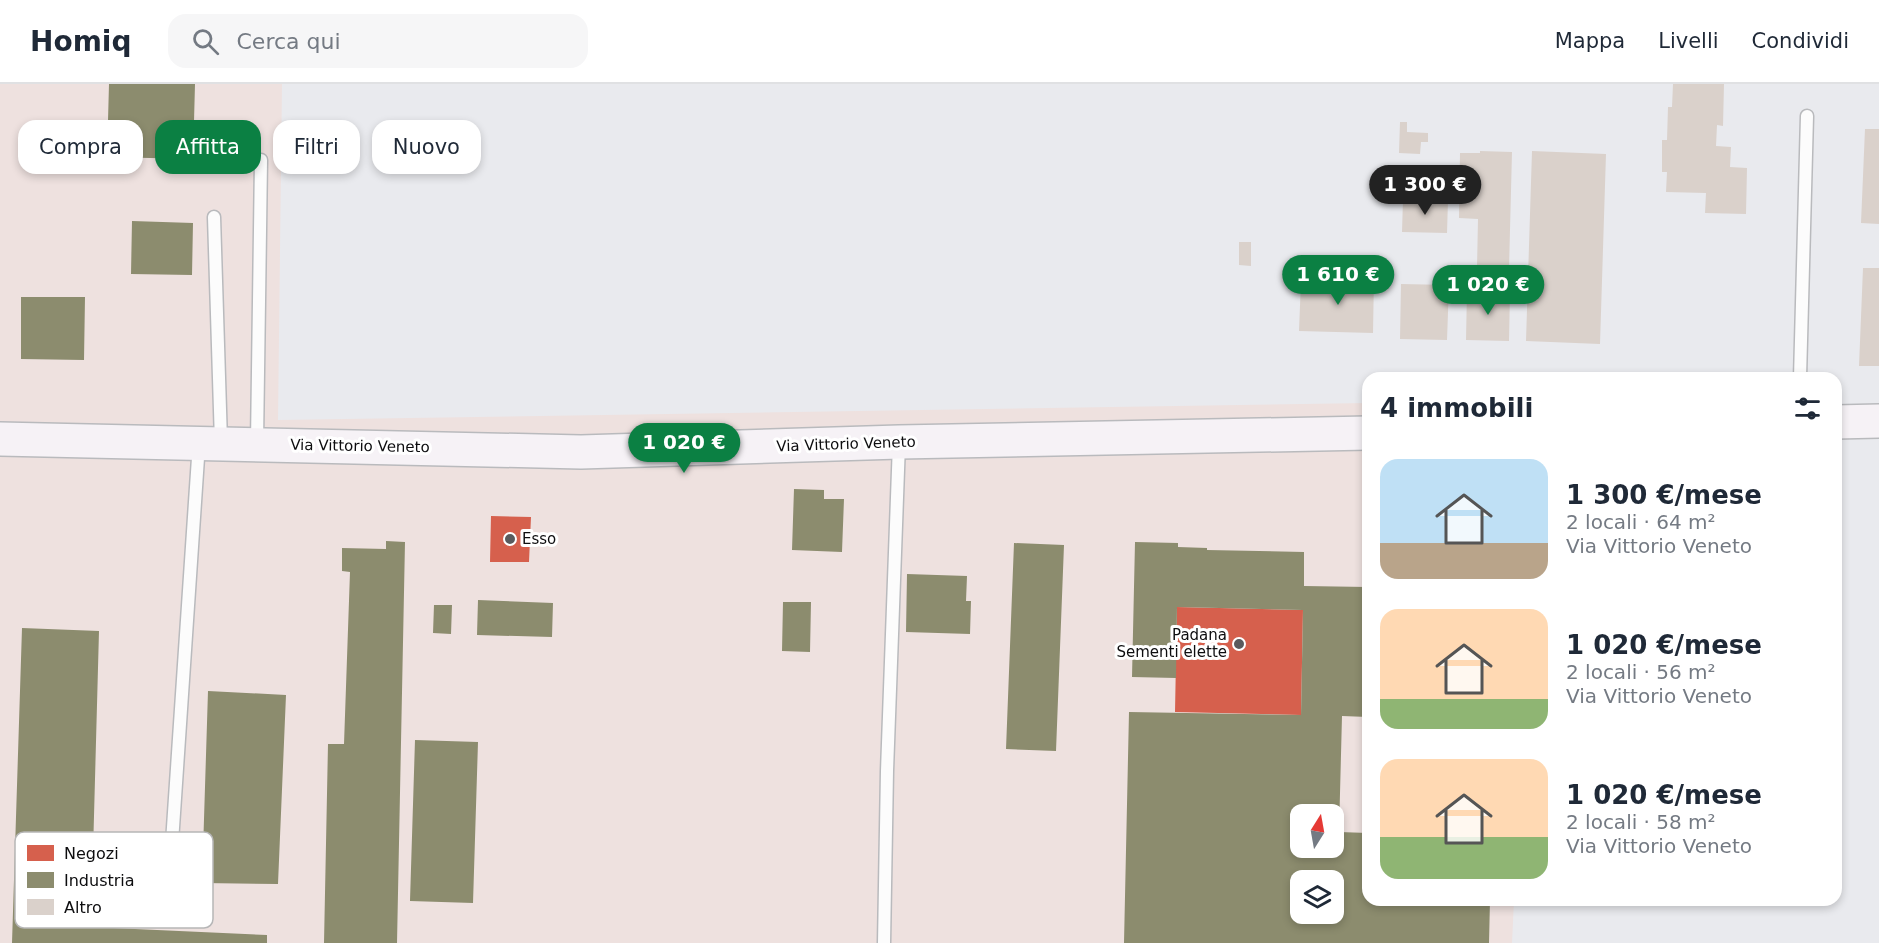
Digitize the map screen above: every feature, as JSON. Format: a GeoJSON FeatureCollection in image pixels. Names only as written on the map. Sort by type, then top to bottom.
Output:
{"type":"FeatureCollection","features":[{"type":"Feature","properties":{"kind":"main road"},"geometry":{"type":"LineString","coordinates":[[1842,422],[1879,421]]}},
{"type":"Feature","properties":{"kind":"main road","name":"Via Vittorio Veneto"},"geometry":{"type":"LineString","coordinates":[[0,439],[581,452],[899,442],[1362,433]]}},
{"type":"Feature","properties":{"kind":"lane"},"geometry":{"type":"LineString","coordinates":[[1800,372],[1807,116]]}},
{"type":"Feature","properties":{"kind":"lane"},"geometry":{"type":"LineString","coordinates":[[257,444],[261,174]]}},
{"type":"Feature","properties":{"kind":"lane"},"geometry":{"type":"LineString","coordinates":[[173,832],[210,442],[214,218]]}},
{"type":"Feature","properties":{"kind":"lane"},"geometry":{"type":"LineString","coordinates":[[884,943],[887,771],[899,442]]}},
{"type":"Feature","properties":{"kind":"shaded area"},"geometry":{"type":"Polygon","coordinates":[[[0,84],[282,84],[282,120],[273,120],[273,174],[281,174],[278,420],[1362,403],[1362,906],[1514,906],[1512,943],[0,943],[0,84]]]}},
{"type":"Feature","properties":{"kind":"building: Negozi","name":"Esso"},"geometry":{"type":"Polygon","coordinates":[[[491,516],[531,517],[529,562],[490,562],[491,516]]]}},
{"type":"Feature","properties":{"kind":"building: Negozi","name":"Padana Sementi elette"},"geometry":{"type":"Polygon","coordinates":[[[1177,607],[1303,610],[1301,715],[1175,712],[1177,607]]]}},
{"type":"Feature","properties":{"kind":"building: Industria"},"geometry":{"type":"Polygon","coordinates":[[[109,84],[195,84],[194,120],[155,120],[155,158],[143,158],[143,120],[108,120],[109,84]]]}},
{"type":"Feature","properties":{"kind":"building: Industria"},"geometry":{"type":"Polygon","coordinates":[[[132,221],[193,223],[192,275],[131,274],[132,221]]]}},
{"type":"Feature","properties":{"kind":"building: Industria"},"geometry":{"type":"Polygon","coordinates":[[[21,297],[85,297],[84,360],[21,359],[21,297]]]}},
{"type":"Feature","properties":{"kind":"building: Industria"},"geometry":{"type":"Polygon","coordinates":[[[794,489],[824,490],[824,499],[844,499],[842,552],[792,550],[794,489]]]}},
{"type":"Feature","properties":{"kind":"building: Industria"},"geometry":{"type":"Polygon","coordinates":[[[386,541],[405,542],[397,943],[324,943],[328,744],[344,744],[350,572],[342,571],[342,548],[386,549],[386,541]]]}},
{"type":"Feature","properties":{"kind":"building: Industria"},"geometry":{"type":"Polygon","coordinates":[[[1135,542],[1178,543],[1178,547],[1207,548],[1207,550],[1304,552],[1304,586],[1362,587],[1362,717],[1342,716],[1340,804],[1290,804],[1290,858],[1344,858],[1344,832],[1362,833],[1362,906],[1490,906],[1489,943],[1124,943],[1129,712],[1301,715],[1303,610],[1177,607],[1176,678],[1132,677],[1135,542]]]}},
{"type":"Feature","properties":{"kind":"building: Industria"},"geometry":{"type":"Polygon","coordinates":[[[1014,543],[1064,545],[1056,751],[1006,749],[1014,543]]]}},
{"type":"Feature","properties":{"kind":"building: Industria"},"geometry":{"type":"Polygon","coordinates":[[[907,574],[967,576],[966,601],[971,601],[970,634],[906,632],[907,574]]]}},
{"type":"Feature","properties":{"kind":"building: Industria"},"geometry":{"type":"Polygon","coordinates":[[[478,600],[553,603],[552,637],[477,635],[478,600]]]}},
{"type":"Feature","properties":{"kind":"building: Industria"},"geometry":{"type":"Polygon","coordinates":[[[783,602],[811,602],[810,652],[782,651],[783,602]]]}},
{"type":"Feature","properties":{"kind":"building: Industria"},"geometry":{"type":"Polygon","coordinates":[[[434,605],[452,605],[451,634],[433,633],[434,605]]]}},
{"type":"Feature","properties":{"kind":"building: Industria"},"geometry":{"type":"Polygon","coordinates":[[[22,628],[99,631],[94,832],[16,832],[22,628]]]}},
{"type":"Feature","properties":{"kind":"building: Industria"},"geometry":{"type":"Polygon","coordinates":[[[208,691],[286,695],[278,884],[213,883],[213,832],[204,832],[208,691]]]}},
{"type":"Feature","properties":{"kind":"building: Industria"},"geometry":{"type":"Polygon","coordinates":[[[415,740],[478,742],[473,903],[410,901],[415,740]]]}},
{"type":"Feature","properties":{"kind":"building: Industria"},"geometry":{"type":"Polygon","coordinates":[[[15,848],[15,928],[113,928],[267,935],[267,943],[12,943],[15,848]]]}},
{"type":"Feature","properties":{"kind":"building: Altro"},"geometry":{"type":"Polygon","coordinates":[[[1673,84],[1724,84],[1723,126],[1717,125],[1716,146],[1731,147],[1730,167],[1747,168],[1746,214],[1705,213],[1706,193],[1666,192],[1667,172],[1662,172],[1662,140],[1667,140],[1668,107],[1672,107],[1673,84]]]}},
{"type":"Feature","properties":{"kind":"building: Altro"},"geometry":{"type":"Polygon","coordinates":[[[1400,122],[1407,122],[1407,132],[1428,133],[1428,142],[1421,142],[1420,154],[1399,153],[1400,122]]]}},
{"type":"Feature","properties":{"kind":"building: Altro"},"geometry":{"type":"Polygon","coordinates":[[[1865,129],[1879,129],[1879,224],[1861,223],[1865,129]]]}},
{"type":"Feature","properties":{"kind":"building: Altro"},"geometry":{"type":"Polygon","coordinates":[[[1480,151],[1512,152],[1509,269],[1477,268],[1478,219],[1459,218],[1460,153],[1480,153],[1480,151]]]}},
{"type":"Feature","properties":{"kind":"building: Altro"},"geometry":{"type":"Polygon","coordinates":[[[1532,151],[1606,154],[1600,344],[1526,341],[1532,151]]]}},
{"type":"Feature","properties":{"kind":"building: Altro"},"geometry":{"type":"Polygon","coordinates":[[[1403,199],[1448,200],[1447,233],[1402,232],[1403,199]]]}},
{"type":"Feature","properties":{"kind":"building: Altro"},"geometry":{"type":"Polygon","coordinates":[[[1239,242],[1251,242],[1251,266],[1239,265],[1239,242]]]}},
{"type":"Feature","properties":{"kind":"building: Altro"},"geometry":{"type":"Polygon","coordinates":[[[1863,268],[1879,268],[1879,366],[1859,366],[1863,268]]]}},
{"type":"Feature","properties":{"kind":"building: Altro"},"geometry":{"type":"Polygon","coordinates":[[[1353,275],[1374,276],[1373,333],[1299,331],[1301,280],[1353,281],[1353,275]]]}},
{"type":"Feature","properties":{"kind":"building: Altro"},"geometry":{"type":"Polygon","coordinates":[[[1401,284],[1449,285],[1447,340],[1400,339],[1401,284]]]}},
{"type":"Feature","properties":{"kind":"building: Altro"},"geometry":{"type":"Polygon","coordinates":[[[1467,290],[1510,291],[1509,341],[1466,340],[1467,290]]]}},
{"type":"Feature","properties":{"kind":"place","name":"Esso"},"geometry":{"type":"Point","coordinates":[510,539]}},
{"type":"Feature","properties":{"kind":"place","name":"Padana Sementi elette"},"geometry":{"type":"Point","coordinates":[1239,644]}}]}
